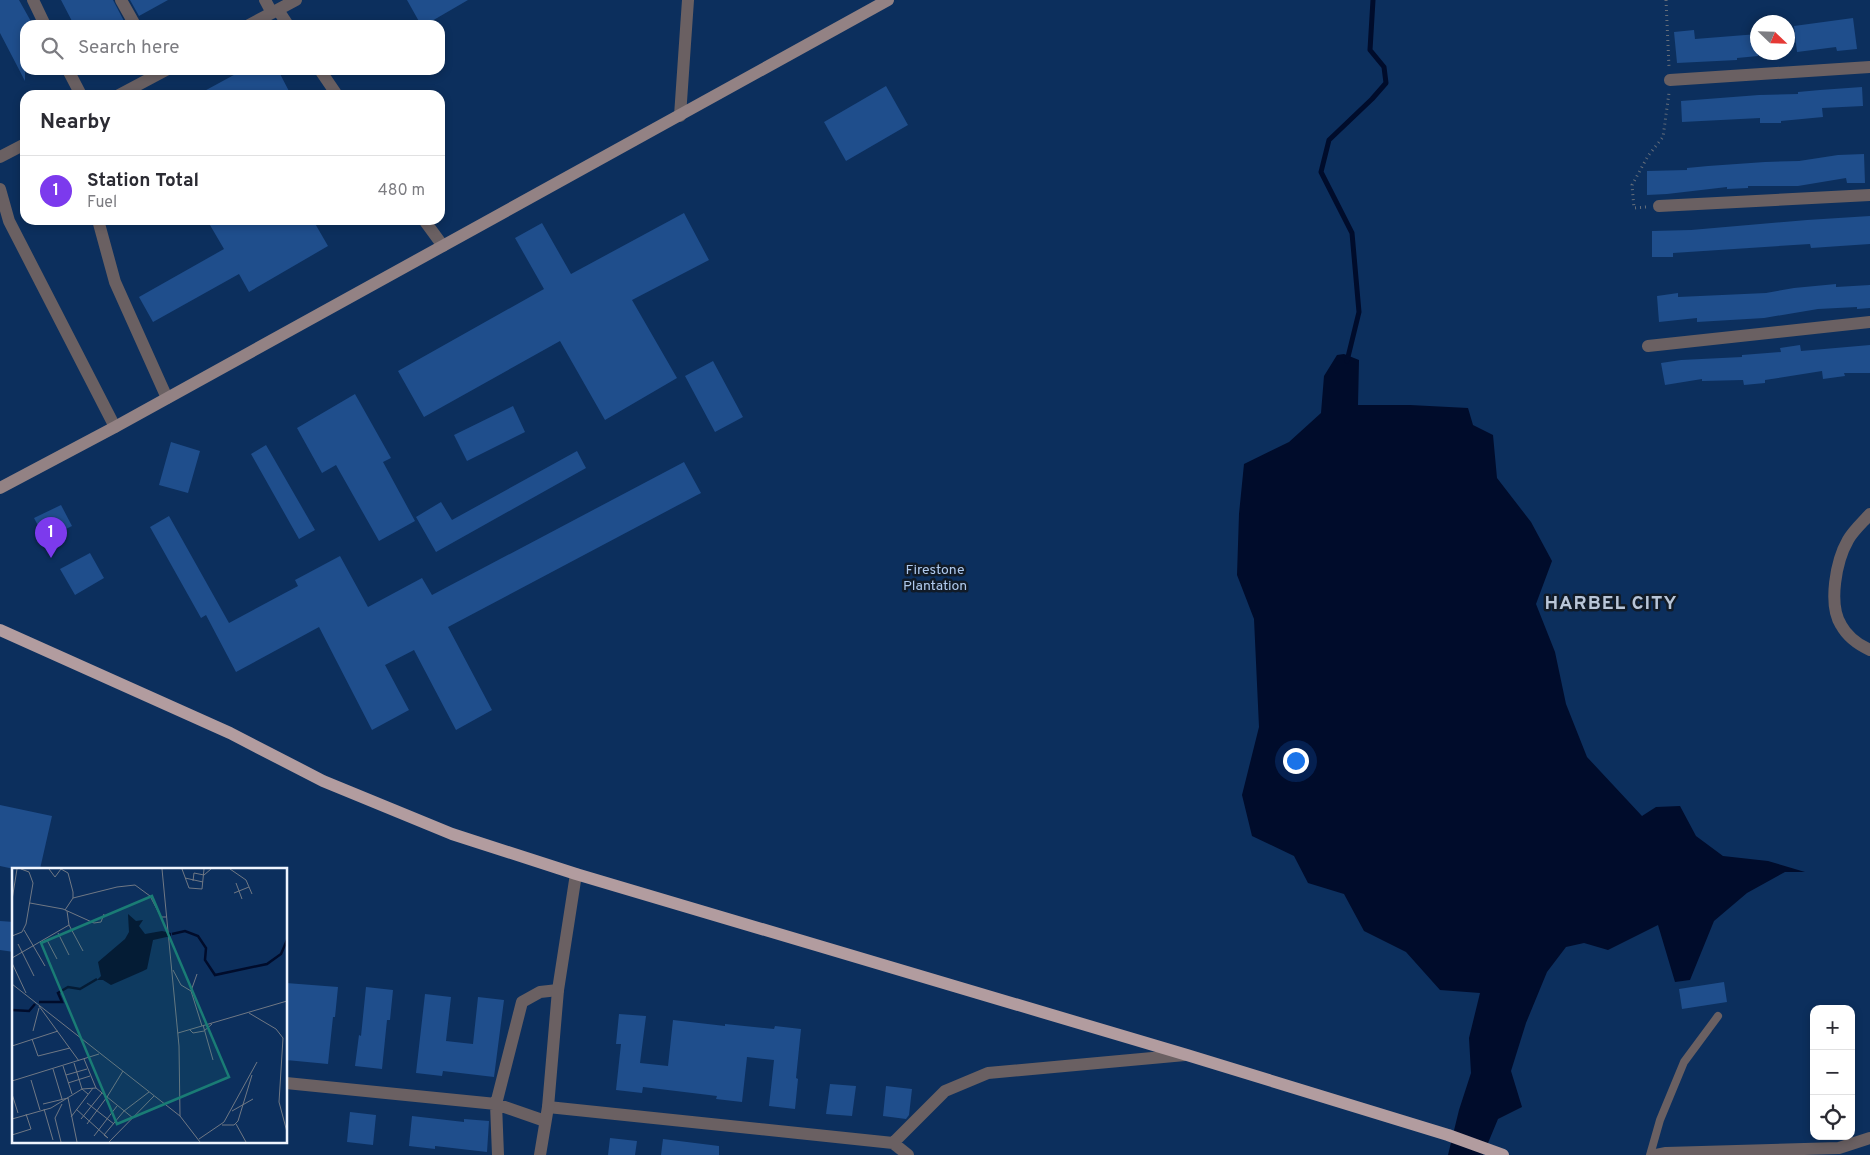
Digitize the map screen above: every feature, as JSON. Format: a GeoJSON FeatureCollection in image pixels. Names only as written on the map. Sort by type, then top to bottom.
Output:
{"type":"FeatureCollection","features":[{"type":"Feature","properties":{"kind":"main road"},"geometry":{"type":"LineString","coordinates":[[0,488],[115,427],[888,0]]}},
{"type":"Feature","properties":{"kind":"main road"},"geometry":{"type":"LineString","coordinates":[[0,630],[230,733],[323,781],[452,834],[576,874],[1187,1055],[1448,1135],[1504,1155]]}},
{"type":"Feature","properties":{"kind":"street"},"geometry":{"type":"LineString","coordinates":[[33,0],[43,20]]}},
{"type":"Feature","properties":{"kind":"street"},"geometry":{"type":"LineString","coordinates":[[121,0],[132,20]]}},
{"type":"Feature","properties":{"kind":"street"},"geometry":{"type":"LineString","coordinates":[[266,0],[283,20]]}},
{"type":"Feature","properties":{"kind":"street"},"geometry":{"type":"LineString","coordinates":[[258,20],[296,0]]}},
{"type":"Feature","properties":{"kind":"street"},"geometry":{"type":"LineString","coordinates":[[680,116],[688,0]]}},
{"type":"Feature","properties":{"kind":"street"},"geometry":{"type":"LineString","coordinates":[[1670,80],[1870,66]]}},
{"type":"Feature","properties":{"kind":"street"},"geometry":{"type":"LineString","coordinates":[[71,75],[78,90]]}},
{"type":"Feature","properties":{"kind":"street"},"geometry":{"type":"LineString","coordinates":[[128,90],[155,75]]}},
{"type":"Feature","properties":{"kind":"street"},"geometry":{"type":"LineString","coordinates":[[323,75],[334,90]]}},
{"type":"Feature","properties":{"kind":"street"},"geometry":{"type":"LineString","coordinates":[[0,157],[20,147]]}},
{"type":"Feature","properties":{"kind":"street"},"geometry":{"type":"LineString","coordinates":[[0,190],[9,221],[115,427]]}},
{"type":"Feature","properties":{"kind":"street"},"geometry":{"type":"LineString","coordinates":[[1659,206],[1870,195]]}},
{"type":"Feature","properties":{"kind":"street"},"geometry":{"type":"LineString","coordinates":[[99,225],[115,282],[167,398]]}},
{"type":"Feature","properties":{"kind":"street"},"geometry":{"type":"LineString","coordinates":[[428,225],[443,246]]}},
{"type":"Feature","properties":{"kind":"street"},"geometry":{"type":"LineString","coordinates":[[1648,346],[1870,322]]}},
{"type":"Feature","properties":{"kind":"street"},"geometry":{"type":"LineString","coordinates":[[1870,514],[1848,540],[1836,572],[1835,607],[1841,625],[1859,645],[1870,650]]}},
{"type":"Feature","properties":{"kind":"street"},"geometry":{"type":"LineString","coordinates":[[540,1155],[548,1107],[558,990],[576,874]]}},
{"type":"Feature","properties":{"kind":"street"},"geometry":{"type":"LineString","coordinates":[[498,1155],[496,1104],[522,1002],[540,992],[558,990]]}},
{"type":"Feature","properties":{"kind":"street"},"geometry":{"type":"LineString","coordinates":[[893,1143],[945,1091],[988,1073],[1187,1055]]}},
{"type":"Feature","properties":{"kind":"street"},"geometry":{"type":"LineString","coordinates":[[288,1083],[496,1104],[545,1121]]}},
{"type":"Feature","properties":{"kind":"street"},"geometry":{"type":"LineString","coordinates":[[548,1107],[893,1143],[908,1155]]}},
{"type":"Feature","properties":{"kind":"street"},"geometry":{"type":"LineString","coordinates":[[1656,1155],[1666,1153],[1839,1148],[1870,1138]]}},
{"type":"Feature","properties":{"kind":"lane"},"geometry":{"type":"LineString","coordinates":[[1650,1155],[1660,1120],[1684,1062],[1718,1016]]}},
{"type":"Feature","properties":{"kind":"path"},"geometry":{"type":"LineString","coordinates":[[1659,206],[1634,208],[1632,186],[1648,156],[1663,137],[1670,80],[1666,0]]}},
{"type":"Feature","properties":{"kind":"green space","name":"Firestone Plantation"},"geometry":{"type":"Polygon","coordinates":[[[0,0],[1870,0],[1870,1155],[0,1155],[0,0]]]}},
{"type":"Feature","properties":{"kind":"shaded area"},"geometry":{"type":"Polygon","coordinates":[[[1344,354],[1359,360],[1358,405],[1468,408],[1473,425],[1493,435],[1497,478],[1531,522],[1552,561],[1536,604],[1555,652],[1566,704],[1587,757],[1642,816],[1656,807],[1680,806],[1696,836],[1723,856],[1768,861],[1805,872],[1785,872],[1747,893],[1714,921],[1690,980],[1675,982],[1658,925],[1608,950],[1584,943],[1566,947],[1547,972],[1526,1023],[1511,1071],[1522,1107],[1498,1119],[1483,1155],[1448,1155],[1459,1110],[1471,1073],[1469,1038],[1480,993],[1440,990],[1406,952],[1364,931],[1344,894],[1308,883],[1294,856],[1252,836],[1242,795],[1259,727],[1254,619],[1237,575],[1239,514],[1244,464],[1289,442],[1321,413],[1324,376],[1337,355],[1344,354]]]}},
{"type":"Feature","properties":{"kind":"building"},"geometry":{"type":"Polygon","coordinates":[[[0,0],[19,0],[30,20],[20,20],[20,71],[0,33],[0,0]]]}},
{"type":"Feature","properties":{"kind":"building"},"geometry":{"type":"Polygon","coordinates":[[[61,0],[113,0],[123,20],[71,20],[61,0]]]}},
{"type":"Feature","properties":{"kind":"building"},"geometry":{"type":"Polygon","coordinates":[[[130,0],[168,0],[139,16],[130,0]]]}},
{"type":"Feature","properties":{"kind":"building"},"geometry":{"type":"Polygon","coordinates":[[[407,0],[468,0],[434,20],[418,20],[407,0]]]}},
{"type":"Feature","properties":{"kind":"building"},"geometry":{"type":"Polygon","coordinates":[[[1853,18],[1857,49],[1837,51],[1836,47],[1797,52],[1795,26],[1853,18]]]}},
{"type":"Feature","properties":{"kind":"building"},"geometry":{"type":"Polygon","coordinates":[[[1694,30],[1695,39],[1750,35],[1750,57],[1737,58],[1737,60],[1677,63],[1674,32],[1694,30]]]}},
{"type":"Feature","properties":{"kind":"building"},"geometry":{"type":"Polygon","coordinates":[[[234,75],[281,75],[288,90],[206,90],[234,75]]]}},
{"type":"Feature","properties":{"kind":"building"},"geometry":{"type":"Polygon","coordinates":[[[886,86],[908,125],[846,161],[824,122],[886,86]]]}},
{"type":"Feature","properties":{"kind":"building"},"geometry":{"type":"Polygon","coordinates":[[[1862,87],[1863,106],[1822,108],[1823,117],[1781,121],[1781,123],[1760,123],[1760,118],[1682,122],[1681,101],[1798,94],[1798,92],[1862,87]]]}},
{"type":"Feature","properties":{"kind":"building"},"geometry":{"type":"Polygon","coordinates":[[[1864,154],[1865,183],[1847,183],[1846,178],[1798,186],[1748,186],[1748,188],[1727,189],[1727,187],[1647,195],[1647,171],[1687,170],[1687,168],[1708,166],[1799,161],[1838,155],[1864,154]]]}},
{"type":"Feature","properties":{"kind":"building"},"geometry":{"type":"Polygon","coordinates":[[[684,213],[709,260],[632,300],[677,378],[605,420],[560,341],[424,417],[398,371],[544,289],[515,238],[542,223],[571,274],[684,213]]]}},
{"type":"Feature","properties":{"kind":"building"},"geometry":{"type":"Polygon","coordinates":[[[1870,216],[1870,244],[1811,248],[1810,244],[1673,253],[1673,257],[1652,257],[1652,231],[1691,230],[1870,216]]]}},
{"type":"Feature","properties":{"kind":"building"},"geometry":{"type":"Polygon","coordinates":[[[210,225],[316,225],[328,246],[249,292],[239,274],[153,322],[139,297],[224,249],[210,225]]]}},
{"type":"Feature","properties":{"kind":"building"},"geometry":{"type":"Polygon","coordinates":[[[1836,284],[1836,287],[1870,285],[1870,308],[1818,309],[1764,318],[1697,322],[1697,318],[1659,322],[1657,296],[1678,293],[1678,297],[1766,293],[1836,284]]]}},
{"type":"Feature","properties":{"kind":"building"},"geometry":{"type":"Polygon","coordinates":[[[1800,345],[1801,351],[1870,345],[1870,373],[1844,373],[1845,376],[1823,379],[1822,371],[1765,380],[1765,383],[1744,385],[1743,380],[1702,381],[1702,379],[1665,385],[1661,363],[1781,352],[1780,348],[1800,345]]]}},
{"type":"Feature","properties":{"kind":"building"},"geometry":{"type":"Polygon","coordinates":[[[713,361],[743,417],[715,432],[685,376],[713,361]]]}},
{"type":"Feature","properties":{"kind":"building"},"geometry":{"type":"Polygon","coordinates":[[[355,394],[391,458],[383,462],[415,521],[379,541],[336,465],[322,473],[297,428],[355,394]]]}},
{"type":"Feature","properties":{"kind":"building"},"geometry":{"type":"Polygon","coordinates":[[[513,406],[525,432],[467,461],[454,435],[513,406]]]}},
{"type":"Feature","properties":{"kind":"building"},"geometry":{"type":"Polygon","coordinates":[[[171,442],[200,451],[188,493],[159,485],[171,442]]]}},
{"type":"Feature","properties":{"kind":"building"},"geometry":{"type":"Polygon","coordinates":[[[266,445],[315,530],[299,539],[251,454],[266,445]]]}},
{"type":"Feature","properties":{"kind":"building"},"geometry":{"type":"Polygon","coordinates":[[[577,451],[586,468],[436,552],[416,517],[441,502],[452,520],[577,451]]]}},
{"type":"Feature","properties":{"kind":"building"},"geometry":{"type":"Polygon","coordinates":[[[684,462],[701,493],[448,627],[492,710],[456,730],[414,650],[385,665],[409,710],[372,730],[319,627],[236,672],[206,615],[201,618],[150,527],[169,516],[229,623],[298,586],[295,580],[340,556],[368,607],[422,578],[432,595],[684,462]]]}},
{"type":"Feature","properties":{"kind":"building"},"geometry":{"type":"Polygon","coordinates":[[[61,505],[72,526],[45,539],[34,518],[61,505]]]}},
{"type":"Feature","properties":{"kind":"building"},"geometry":{"type":"Polygon","coordinates":[[[90,553],[104,578],[75,595],[60,569],[90,553]]]}},
{"type":"Feature","properties":{"kind":"building"},"geometry":{"type":"Polygon","coordinates":[[[0,805],[52,816],[40,868],[12,869],[0,866],[0,805]]]}},
{"type":"Feature","properties":{"kind":"building"},"geometry":{"type":"Polygon","coordinates":[[[0,921],[12,922],[12,952],[0,950],[0,921]]]}},
{"type":"Feature","properties":{"kind":"building"},"geometry":{"type":"Polygon","coordinates":[[[1724,982],[1727,1002],[1682,1009],[1679,989],[1724,982]]]}},
{"type":"Feature","properties":{"kind":"building"},"geometry":{"type":"Polygon","coordinates":[[[288,983],[338,987],[328,1064],[288,1060],[288,983]]]}},
{"type":"Feature","properties":{"kind":"building"},"geometry":{"type":"Polygon","coordinates":[[[366,987],[393,990],[390,1020],[387,1020],[382,1069],[355,1066],[359,1035],[361,1036],[366,987]]]}},
{"type":"Feature","properties":{"kind":"building"},"geometry":{"type":"Polygon","coordinates":[[[425,994],[451,997],[446,1041],[473,1044],[478,997],[504,1000],[494,1077],[443,1071],[442,1076],[416,1073],[425,994]]]}},
{"type":"Feature","properties":{"kind":"building"},"geometry":{"type":"Polygon","coordinates":[[[619,1014],[646,1016],[640,1063],[668,1066],[673,1020],[725,1026],[725,1024],[774,1029],[775,1026],[801,1029],[795,1109],[769,1106],[774,1060],[747,1057],[742,1102],[716,1099],[717,1096],[643,1087],[642,1093],[616,1090],[621,1044],[616,1044],[619,1014]]]}},
{"type":"Feature","properties":{"kind":"building"},"geometry":{"type":"Polygon","coordinates":[[[830,1084],[856,1086],[852,1116],[826,1114],[830,1084]]]}},
{"type":"Feature","properties":{"kind":"building"},"geometry":{"type":"Polygon","coordinates":[[[886,1086],[912,1089],[909,1115],[906,1119],[883,1116],[886,1086]]]}},
{"type":"Feature","properties":{"kind":"building"},"geometry":{"type":"Polygon","coordinates":[[[350,1112],[376,1115],[373,1145],[347,1142],[350,1112]]]}},
{"type":"Feature","properties":{"kind":"building"},"geometry":{"type":"Polygon","coordinates":[[[412,1116],[464,1122],[464,1119],[489,1121],[487,1152],[435,1146],[435,1149],[409,1146],[412,1116]]]}},
{"type":"Feature","properties":{"kind":"building"},"geometry":{"type":"Polygon","coordinates":[[[610,1138],[637,1141],[635,1155],[608,1155],[610,1138]]]}},
{"type":"Feature","properties":{"kind":"building"},"geometry":{"type":"Polygon","coordinates":[[[663,1139],[719,1146],[719,1155],[661,1155],[663,1139]]]}},
{"type":"Feature","properties":{"kind":"waterway"},"geometry":{"type":"LineString","coordinates":[[1347,361],[1359,312],[1352,233],[1321,172],[1329,140],[1386,83],[1384,67],[1370,50],[1373,0]]}},
{"type":"Feature","properties":{"kind":"place","name":"Station Total"},"geometry":{"type":"Point","coordinates":[51,558]}},
{"type":"Feature","properties":{"kind":"district","name":"HARBEL CITY"},"geometry":{"type":"Point","coordinates":[1611,602]}}]}
